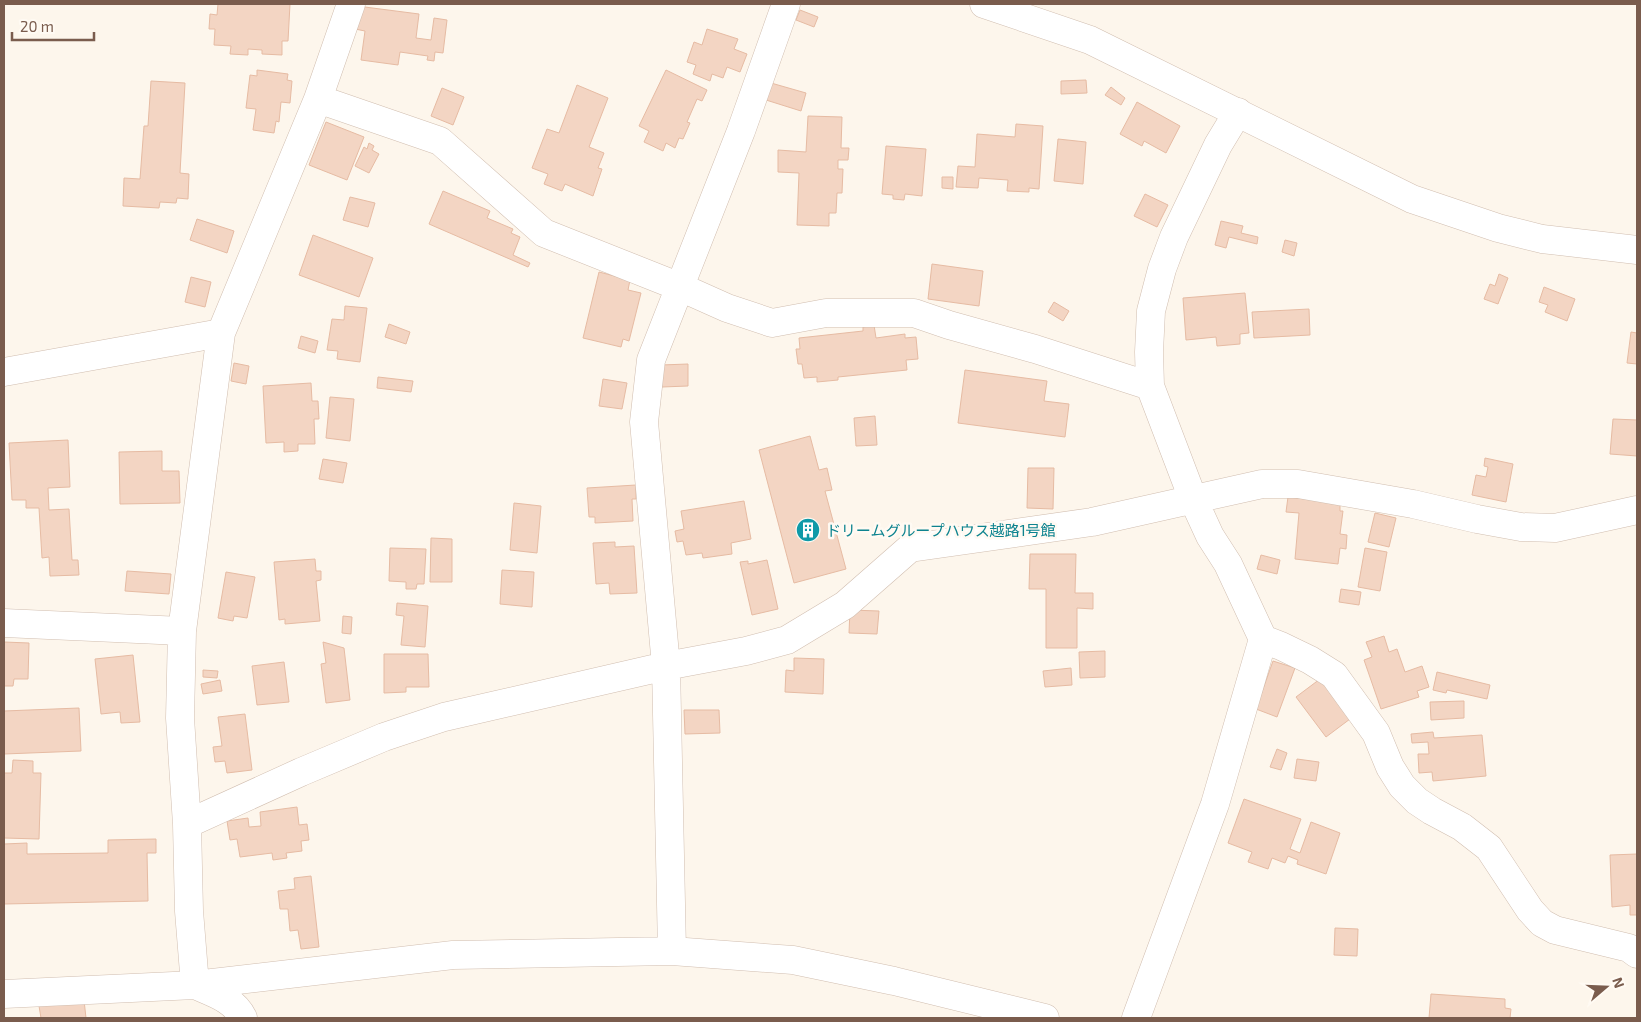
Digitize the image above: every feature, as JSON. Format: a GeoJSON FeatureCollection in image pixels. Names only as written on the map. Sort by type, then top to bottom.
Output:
{"type":"FeatureCollection","features":[{"type":"Feature","properties":{"kind":"street"},"geometry":{"type":"LineString","coordinates":[[195,985],[180,718],[182,630],[221,333],[318,99],[351,4]]}},
{"type":"Feature","properties":{"kind":"street"},"geometry":{"type":"LineString","coordinates":[[672,951],[666,666],[644,422],[651,360],[741,131],[786,4]]}},
{"type":"Feature","properties":{"kind":"street"},"geometry":{"type":"LineString","coordinates":[[984,4],[1090,40],[1412,199],[1498,228],[1542,239],[1637,250]]}},
{"type":"Feature","properties":{"kind":"street"},"geometry":{"type":"LineString","coordinates":[[318,99],[440,141],[544,234],[727,308],[772,323],[826,312],[914,313],[1150,386]]}},
{"type":"Feature","properties":{"kind":"street"},"geometry":{"type":"LineString","coordinates":[[1136,1018],[1215,804],[1263,640],[1228,564],[1210,536],[1193,499],[1150,386],[1151,311],[1162,269],[1174,237],[1218,144],[1238,112]]}},
{"type":"Feature","properties":{"kind":"street"},"geometry":{"type":"LineString","coordinates":[[4,372],[221,333]]}},
{"type":"Feature","properties":{"kind":"street"},"geometry":{"type":"LineString","coordinates":[[186,824],[384,737],[444,716],[666,666],[746,651],[787,640],[845,605],[910,548],[1092,522],[1262,484],[1298,484],[1413,504],[1521,527],[1555,528],[1637,510]]}},
{"type":"Feature","properties":{"kind":"street"},"geometry":{"type":"LineString","coordinates":[[4,623],[182,630]]}},
{"type":"Feature","properties":{"kind":"street"},"geometry":{"type":"LineString","coordinates":[[1263,640],[1281,646],[1310,660],[1334,675],[1376,734],[1390,767],[1402,786],[1417,801],[1462,826],[1490,848],[1530,910],[1542,923],[1555,930],[1629,948],[1637,954]]}},
{"type":"Feature","properties":{"kind":"street"},"geometry":{"type":"LineString","coordinates":[[4,994],[195,985],[453,955],[672,951],[793,960],[1044,1018]]}},
{"type":"Feature","properties":{"kind":"street"},"geometry":{"type":"LineString","coordinates":[[195,985],[226,999],[239,1011],[243,1018]]}},
{"type":"Feature","properties":{"kind":"building"},"geometry":{"type":"Polygon","coordinates":[[[218,4],[290,4],[288,41],[282,41],[282,55],[262,54],[262,50],[248,49],[248,55],[230,54],[231,46],[214,45],[215,29],[209,29],[210,14],[217,15],[218,4]]]}},
{"type":"Feature","properties":{"kind":"building"},"geometry":{"type":"Polygon","coordinates":[[[357,6],[419,14],[416,38],[431,40],[434,18],[447,20],[443,53],[435,52],[434,61],[427,60],[428,56],[400,52],[398,65],[361,60],[365,31],[355,29],[357,6]]]}},
{"type":"Feature","properties":{"kind":"building"},"geometry":{"type":"Polygon","coordinates":[[[800,10],[818,17],[814,27],[796,20],[800,10]]]}},
{"type":"Feature","properties":{"kind":"building"},"geometry":{"type":"Polygon","coordinates":[[[707,29],[738,39],[734,49],[747,54],[740,72],[727,67],[723,78],[712,74],[710,81],[693,74],[696,65],[687,62],[694,42],[702,45],[707,29]]]}},
{"type":"Feature","properties":{"kind":"building"},"geometry":{"type":"Polygon","coordinates":[[[257,70],[288,74],[287,80],[292,81],[290,103],[281,102],[279,122],[276,121],[274,133],[253,130],[256,109],[246,108],[250,75],[257,76],[257,70]]]}},
{"type":"Feature","properties":{"kind":"building"},"geometry":{"type":"Polygon","coordinates":[[[666,70],[707,90],[702,101],[697,99],[687,122],[690,123],[683,139],[679,138],[675,148],[666,143],[663,151],[644,142],[649,131],[639,126],[666,70]]]}},
{"type":"Feature","properties":{"kind":"building"},"geometry":{"type":"Polygon","coordinates":[[[1086,80],[1087,93],[1061,94],[1061,81],[1086,80]]]}},
{"type":"Feature","properties":{"kind":"building"},"geometry":{"type":"Polygon","coordinates":[[[151,81],[185,83],[180,173],[189,174],[188,199],[177,198],[176,203],[160,202],[159,208],[123,206],[124,178],[140,179],[144,126],[148,126],[151,81]]]}},
{"type":"Feature","properties":{"kind":"building"},"geometry":{"type":"Polygon","coordinates":[[[771,83],[806,93],[801,111],[766,100],[771,83]]]}},
{"type":"Feature","properties":{"kind":"building"},"geometry":{"type":"Polygon","coordinates":[[[577,85],[608,98],[589,147],[604,153],[598,168],[602,169],[593,196],[565,184],[562,191],[544,184],[548,174],[532,168],[547,129],[559,133],[577,85]]]}},
{"type":"Feature","properties":{"kind":"building"},"geometry":{"type":"Polygon","coordinates":[[[1111,87],[1125,98],[1121,105],[1105,95],[1111,87]]]}},
{"type":"Feature","properties":{"kind":"building"},"geometry":{"type":"Polygon","coordinates":[[[442,88],[464,97],[453,125],[431,116],[442,88]]]}},
{"type":"Feature","properties":{"kind":"building"},"geometry":{"type":"Polygon","coordinates":[[[1137,102],[1180,126],[1166,153],[1144,141],[1142,146],[1120,134],[1137,102]]]}},
{"type":"Feature","properties":{"kind":"building"},"geometry":{"type":"Polygon","coordinates":[[[808,116],[842,117],[841,148],[849,148],[848,160],[838,160],[838,169],[843,169],[842,193],[837,193],[836,213],[829,213],[829,226],[797,225],[799,173],[778,172],[778,150],[806,152],[808,116]]]}},
{"type":"Feature","properties":{"kind":"building"},"geometry":{"type":"Polygon","coordinates":[[[326,122],[364,137],[347,180],[309,165],[326,122]]]}},
{"type":"Feature","properties":{"kind":"building"},"geometry":{"type":"Polygon","coordinates":[[[1016,124],[1043,126],[1039,189],[1029,188],[1029,192],[1007,191],[1008,180],[979,178],[978,188],[956,187],[958,166],[975,167],[977,134],[1015,137],[1016,124]]]}},
{"type":"Feature","properties":{"kind":"building"},"geometry":{"type":"Polygon","coordinates":[[[1058,139],[1086,142],[1083,184],[1054,181],[1058,139]]]}},
{"type":"Feature","properties":{"kind":"building"},"geometry":{"type":"Polygon","coordinates":[[[369,143],[374,146],[372,150],[379,154],[369,173],[355,166],[364,147],[367,149],[369,143]]]}},
{"type":"Feature","properties":{"kind":"building"},"geometry":{"type":"Polygon","coordinates":[[[886,146],[926,149],[922,196],[905,194],[904,200],[893,199],[893,195],[882,194],[886,146]]]}},
{"type":"Feature","properties":{"kind":"building"},"geometry":{"type":"Polygon","coordinates":[[[942,177],[953,177],[953,189],[942,188],[942,177]]]}},
{"type":"Feature","properties":{"kind":"building"},"geometry":{"type":"Polygon","coordinates":[[[443,191],[490,211],[487,218],[513,229],[511,233],[520,237],[513,255],[530,263],[528,267],[429,224],[443,191]]]}},
{"type":"Feature","properties":{"kind":"building"},"geometry":{"type":"Polygon","coordinates":[[[1145,194],[1168,205],[1157,227],[1134,216],[1145,194]]]}},
{"type":"Feature","properties":{"kind":"building"},"geometry":{"type":"Polygon","coordinates":[[[350,197],[375,203],[368,227],[343,220],[350,197]]]}},
{"type":"Feature","properties":{"kind":"building"},"geometry":{"type":"Polygon","coordinates":[[[197,219],[234,231],[227,253],[190,240],[197,219]]]}},
{"type":"Feature","properties":{"kind":"building"},"geometry":{"type":"Polygon","coordinates":[[[1221,221],[1243,226],[1241,233],[1258,237],[1257,244],[1229,237],[1226,248],[1215,245],[1221,221]]]}},
{"type":"Feature","properties":{"kind":"building"},"geometry":{"type":"Polygon","coordinates":[[[313,235],[373,258],[359,297],[299,275],[313,235]]]}},
{"type":"Feature","properties":{"kind":"building"},"geometry":{"type":"Polygon","coordinates":[[[1285,240],[1297,243],[1294,256],[1282,252],[1285,240]]]}},
{"type":"Feature","properties":{"kind":"building"},"geometry":{"type":"Polygon","coordinates":[[[932,264],[983,271],[979,306],[928,299],[932,264]]]}},
{"type":"Feature","properties":{"kind":"building"},"geometry":{"type":"Polygon","coordinates":[[[599,272],[630,280],[628,290],[641,293],[629,341],[623,339],[621,347],[583,338],[599,272]]]}},
{"type":"Feature","properties":{"kind":"building"},"geometry":{"type":"Polygon","coordinates":[[[1499,274],[1508,278],[1498,304],[1484,299],[1490,284],[1495,286],[1499,274]]]}},
{"type":"Feature","properties":{"kind":"building"},"geometry":{"type":"Polygon","coordinates":[[[191,277],[211,282],[205,307],[185,302],[191,277]]]}},
{"type":"Feature","properties":{"kind":"building"},"geometry":{"type":"Polygon","coordinates":[[[1544,287],[1575,299],[1567,321],[1545,312],[1548,305],[1539,302],[1544,287]]]}},
{"type":"Feature","properties":{"kind":"building"},"geometry":{"type":"Polygon","coordinates":[[[1245,293],[1249,333],[1240,334],[1240,344],[1217,346],[1216,337],[1186,340],[1183,298],[1245,293]]]}},
{"type":"Feature","properties":{"kind":"building"},"geometry":{"type":"Polygon","coordinates":[[[1054,302],[1069,311],[1063,321],[1048,312],[1054,302]]]}},
{"type":"Feature","properties":{"kind":"building"},"geometry":{"type":"Polygon","coordinates":[[[345,306],[367,308],[360,362],[337,359],[338,351],[327,350],[332,319],[344,320],[345,306]]]}},
{"type":"Feature","properties":{"kind":"building"},"geometry":{"type":"Polygon","coordinates":[[[1309,309],[1310,335],[1254,338],[1252,312],[1309,309]]]}},
{"type":"Feature","properties":{"kind":"building"},"geometry":{"type":"Polygon","coordinates":[[[389,324],[410,332],[406,344],[385,337],[389,324]]]}},
{"type":"Feature","properties":{"kind":"building"},"geometry":{"type":"Polygon","coordinates":[[[874,325],[876,338],[905,334],[905,338],[916,337],[918,359],[906,360],[907,370],[838,377],[838,380],[817,382],[817,377],[804,378],[802,364],[798,364],[796,349],[800,349],[799,338],[863,331],[863,327],[874,325]]]}},
{"type":"Feature","properties":{"kind":"building"},"geometry":{"type":"Polygon","coordinates":[[[1631,332],[1637,333],[1637,364],[1627,363],[1631,332]]]}},
{"type":"Feature","properties":{"kind":"building"},"geometry":{"type":"Polygon","coordinates":[[[301,336],[318,341],[315,353],[298,348],[301,336]]]}},
{"type":"Feature","properties":{"kind":"building"},"geometry":{"type":"Polygon","coordinates":[[[234,363],[249,366],[246,384],[231,381],[234,363]]]}},
{"type":"Feature","properties":{"kind":"building"},"geometry":{"type":"Polygon","coordinates":[[[688,364],[688,386],[662,387],[661,365],[688,364]]]}},
{"type":"Feature","properties":{"kind":"building"},"geometry":{"type":"Polygon","coordinates":[[[965,370],[1047,381],[1044,401],[1069,404],[1065,437],[958,423],[965,370]]]}},
{"type":"Feature","properties":{"kind":"building"},"geometry":{"type":"Polygon","coordinates":[[[378,377],[413,381],[411,392],[377,388],[378,377]]]}},
{"type":"Feature","properties":{"kind":"building"},"geometry":{"type":"Polygon","coordinates":[[[603,379],[627,383],[622,409],[599,406],[603,379]]]}},
{"type":"Feature","properties":{"kind":"building"},"geometry":{"type":"Polygon","coordinates":[[[311,383],[312,401],[318,401],[319,419],[314,419],[315,444],[298,444],[298,451],[284,452],[284,442],[266,443],[263,386],[311,383]]]}},
{"type":"Feature","properties":{"kind":"building"},"geometry":{"type":"Polygon","coordinates":[[[330,397],[354,399],[350,441],[326,438],[330,397]]]}},
{"type":"Feature","properties":{"kind":"building"},"geometry":{"type":"Polygon","coordinates":[[[875,416],[877,445],[856,446],[854,418],[875,416]]]}},
{"type":"Feature","properties":{"kind":"building"},"geometry":{"type":"Polygon","coordinates":[[[1613,419],[1637,420],[1637,456],[1610,454],[1613,419]]]}},
{"type":"Feature","properties":{"kind":"building","name":"ドリームグループハウス越路1号館"},"geometry":{"type":"Polygon","coordinates":[[[810,436],[819,470],[827,468],[832,490],[825,491],[846,569],[794,583],[759,450],[810,436]]]}},
{"type":"Feature","properties":{"kind":"building"},"geometry":{"type":"Polygon","coordinates":[[[68,440],[70,487],[48,488],[49,510],[69,509],[72,560],[78,560],[79,575],[50,576],[49,557],[42,558],[39,508],[26,508],[26,500],[12,500],[9,443],[68,440]]]}},
{"type":"Feature","properties":{"kind":"building"},"geometry":{"type":"Polygon","coordinates":[[[162,451],[162,471],[179,471],[180,503],[120,504],[119,452],[162,451]]]}},
{"type":"Feature","properties":{"kind":"building"},"geometry":{"type":"Polygon","coordinates":[[[1485,458],[1513,464],[1506,502],[1472,495],[1476,475],[1486,477],[1488,467],[1484,466],[1485,458]]]}},
{"type":"Feature","properties":{"kind":"building"},"geometry":{"type":"Polygon","coordinates":[[[323,459],[347,463],[343,483],[319,479],[323,459]]]}},
{"type":"Feature","properties":{"kind":"building"},"geometry":{"type":"Polygon","coordinates":[[[1028,468],[1054,468],[1053,509],[1027,508],[1028,468]]]}},
{"type":"Feature","properties":{"kind":"building"},"geometry":{"type":"Polygon","coordinates":[[[636,485],[636,499],[632,499],[633,521],[595,523],[595,517],[589,517],[587,488],[636,485]]]}},
{"type":"Feature","properties":{"kind":"building"},"geometry":{"type":"Polygon","coordinates":[[[1307,492],[1340,504],[1340,511],[1343,511],[1340,534],[1347,535],[1346,549],[1340,548],[1338,564],[1295,559],[1299,513],[1286,512],[1288,497],[1306,499],[1307,492]]]}},
{"type":"Feature","properties":{"kind":"building"},"geometry":{"type":"Polygon","coordinates":[[[744,501],[751,539],[731,543],[732,554],[703,558],[702,553],[686,555],[683,541],[677,542],[675,531],[684,529],[681,511],[744,501]]]}},
{"type":"Feature","properties":{"kind":"building"},"geometry":{"type":"Polygon","coordinates":[[[514,503],[541,506],[537,553],[510,550],[514,503]]]}},
{"type":"Feature","properties":{"kind":"building"},"geometry":{"type":"Polygon","coordinates":[[[1375,513],[1396,518],[1389,547],[1368,542],[1375,513]]]}},
{"type":"Feature","properties":{"kind":"building"},"geometry":{"type":"Polygon","coordinates":[[[431,538],[452,539],[452,582],[430,582],[431,538]]]}},
{"type":"Feature","properties":{"kind":"building"},"geometry":{"type":"Polygon","coordinates":[[[615,542],[615,547],[634,546],[637,593],[610,594],[609,583],[596,584],[593,543],[615,542]]]}},
{"type":"Feature","properties":{"kind":"building"},"geometry":{"type":"Polygon","coordinates":[[[390,548],[426,549],[424,584],[417,584],[416,589],[406,589],[406,582],[389,581],[390,548]]]}},
{"type":"Feature","properties":{"kind":"building"},"geometry":{"type":"Polygon","coordinates":[[[1365,548],[1387,552],[1380,591],[1358,587],[1365,548]]]}},
{"type":"Feature","properties":{"kind":"building"},"geometry":{"type":"Polygon","coordinates":[[[1030,554],[1076,554],[1075,593],[1093,593],[1093,609],[1077,608],[1077,648],[1046,648],[1046,589],[1029,589],[1030,554]]]}},
{"type":"Feature","properties":{"kind":"building"},"geometry":{"type":"Polygon","coordinates":[[[1261,555],[1280,560],[1277,574],[1257,569],[1261,555]]]}},
{"type":"Feature","properties":{"kind":"building"},"geometry":{"type":"Polygon","coordinates":[[[315,559],[316,571],[321,571],[321,580],[316,581],[320,621],[285,624],[285,619],[279,620],[274,562],[315,559]]]}},
{"type":"Feature","properties":{"kind":"building"},"geometry":{"type":"Polygon","coordinates":[[[767,560],[778,609],[752,615],[740,562],[748,561],[748,564],[767,560]]]}},
{"type":"Feature","properties":{"kind":"building"},"geometry":{"type":"Polygon","coordinates":[[[502,570],[534,572],[532,607],[500,604],[502,570]]]}},
{"type":"Feature","properties":{"kind":"building"},"geometry":{"type":"Polygon","coordinates":[[[127,571],[171,574],[169,594],[125,591],[127,571]]]}},
{"type":"Feature","properties":{"kind":"building"},"geometry":{"type":"Polygon","coordinates":[[[226,572],[255,577],[247,618],[234,616],[233,621],[218,618],[226,572]]]}},
{"type":"Feature","properties":{"kind":"building"},"geometry":{"type":"Polygon","coordinates":[[[1341,589],[1361,592],[1359,605],[1339,602],[1341,589]]]}},
{"type":"Feature","properties":{"kind":"building"},"geometry":{"type":"Polygon","coordinates":[[[397,603],[428,606],[425,647],[401,645],[404,616],[396,615],[397,603]]]}},
{"type":"Feature","properties":{"kind":"building"},"geometry":{"type":"Polygon","coordinates":[[[850,610],[879,611],[877,634],[849,633],[850,610]]]}},
{"type":"Feature","properties":{"kind":"building"},"geometry":{"type":"Polygon","coordinates":[[[343,616],[352,617],[351,634],[342,633],[343,616]]]}},
{"type":"Feature","properties":{"kind":"building"},"geometry":{"type":"Polygon","coordinates":[[[1384,636],[1389,652],[1397,649],[1405,672],[1422,666],[1429,687],[1417,691],[1419,697],[1381,709],[1364,660],[1372,657],[1366,642],[1384,636]]]}},
{"type":"Feature","properties":{"kind":"building"},"geometry":{"type":"Polygon","coordinates":[[[4,642],[29,643],[28,679],[14,679],[13,686],[4,686],[4,642]]]}},
{"type":"Feature","properties":{"kind":"building"},"geometry":{"type":"Polygon","coordinates":[[[323,642],[344,648],[350,700],[326,703],[321,664],[326,663],[323,642]]]}},
{"type":"Feature","properties":{"kind":"building"},"geometry":{"type":"Polygon","coordinates":[[[1105,651],[1105,677],[1080,678],[1079,652],[1105,651]]]}},
{"type":"Feature","properties":{"kind":"building"},"geometry":{"type":"Polygon","coordinates":[[[384,654],[428,654],[429,687],[406,687],[406,692],[384,693],[384,654]]]}},
{"type":"Feature","properties":{"kind":"building"},"geometry":{"type":"Polygon","coordinates":[[[133,655],[140,722],[121,723],[120,712],[101,714],[95,659],[133,655]]]}},
{"type":"Feature","properties":{"kind":"building"},"geometry":{"type":"Polygon","coordinates":[[[794,658],[824,659],[823,694],[785,692],[786,670],[794,671],[794,658]]]}},
{"type":"Feature","properties":{"kind":"building"},"geometry":{"type":"Polygon","coordinates":[[[1273,661],[1295,668],[1277,717],[1256,709],[1273,661]]]}},
{"type":"Feature","properties":{"kind":"building"},"geometry":{"type":"Polygon","coordinates":[[[284,662],[289,702],[257,705],[252,666],[284,662]]]}},
{"type":"Feature","properties":{"kind":"building"},"geometry":{"type":"Polygon","coordinates":[[[1071,668],[1072,685],[1045,687],[1043,671],[1071,668]]]}},
{"type":"Feature","properties":{"kind":"building"},"geometry":{"type":"Polygon","coordinates":[[[203,670],[218,671],[217,678],[203,677],[203,670]]]}},
{"type":"Feature","properties":{"kind":"building"},"geometry":{"type":"Polygon","coordinates":[[[1437,672],[1490,685],[1487,699],[1447,690],[1446,693],[1433,690],[1437,672]]]}},
{"type":"Feature","properties":{"kind":"building"},"geometry":{"type":"Polygon","coordinates":[[[1320,679],[1350,719],[1326,737],[1296,697],[1320,679]]]}},
{"type":"Feature","properties":{"kind":"building"},"geometry":{"type":"Polygon","coordinates":[[[220,680],[222,691],[203,694],[201,684],[220,680]]]}},
{"type":"Feature","properties":{"kind":"building"},"geometry":{"type":"Polygon","coordinates":[[[1464,701],[1464,718],[1431,720],[1430,702],[1464,701]]]}},
{"type":"Feature","properties":{"kind":"building"},"geometry":{"type":"Polygon","coordinates":[[[79,708],[81,751],[4,754],[4,711],[79,708]]]}},
{"type":"Feature","properties":{"kind":"building"},"geometry":{"type":"Polygon","coordinates":[[[684,710],[719,710],[720,733],[685,734],[684,710]]]}},
{"type":"Feature","properties":{"kind":"building"},"geometry":{"type":"Polygon","coordinates":[[[245,714],[252,770],[227,773],[225,761],[215,762],[213,747],[222,746],[218,717],[245,714]]]}},
{"type":"Feature","properties":{"kind":"building"},"geometry":{"type":"Polygon","coordinates":[[[1433,732],[1434,738],[1482,735],[1486,776],[1433,781],[1432,772],[1419,773],[1418,754],[1429,754],[1428,742],[1412,743],[1411,734],[1433,732]]]}},
{"type":"Feature","properties":{"kind":"building"},"geometry":{"type":"Polygon","coordinates":[[[1277,749],[1287,753],[1281,770],[1270,767],[1277,749]]]}},
{"type":"Feature","properties":{"kind":"building"},"geometry":{"type":"Polygon","coordinates":[[[1297,759],[1319,762],[1316,781],[1294,778],[1297,759]]]}},
{"type":"Feature","properties":{"kind":"building"},"geometry":{"type":"Polygon","coordinates":[[[13,760],[33,761],[33,773],[41,773],[39,839],[4,838],[4,773],[12,773],[13,760]]]}},
{"type":"Feature","properties":{"kind":"building"},"geometry":{"type":"Polygon","coordinates":[[[1244,799],[1301,819],[1290,849],[1300,853],[1311,822],[1340,833],[1326,874],[1297,864],[1298,860],[1288,856],[1285,863],[1272,858],[1268,869],[1248,862],[1252,852],[1228,843],[1244,799]]]}},
{"type":"Feature","properties":{"kind":"building"},"geometry":{"type":"Polygon","coordinates":[[[297,807],[299,825],[307,824],[309,840],[301,841],[302,851],[286,853],[287,858],[273,860],[272,853],[240,857],[237,839],[230,840],[227,821],[248,818],[249,827],[261,826],[260,812],[297,807]]]}},
{"type":"Feature","properties":{"kind":"building"},"geometry":{"type":"Polygon","coordinates":[[[156,839],[156,853],[147,853],[148,901],[4,904],[4,844],[27,843],[27,854],[108,853],[108,840],[156,839]]]}},
{"type":"Feature","properties":{"kind":"building"},"geometry":{"type":"Polygon","coordinates":[[[1637,854],[1637,915],[1630,915],[1630,905],[1612,907],[1610,855],[1637,854]]]}},
{"type":"Feature","properties":{"kind":"building"},"geometry":{"type":"Polygon","coordinates":[[[311,876],[319,947],[301,949],[298,930],[290,931],[288,909],[280,909],[278,891],[295,889],[294,878],[311,876]]]}},
{"type":"Feature","properties":{"kind":"building"},"geometry":{"type":"Polygon","coordinates":[[[1335,928],[1358,929],[1357,956],[1334,955],[1335,928]]]}},
{"type":"Feature","properties":{"kind":"building"},"geometry":{"type":"Polygon","coordinates":[[[1431,994],[1505,999],[1505,1008],[1511,1009],[1510,1018],[1429,1018],[1431,994]]]}},
{"type":"Feature","properties":{"kind":"building"},"geometry":{"type":"Polygon","coordinates":[[[84,1000],[86,1018],[41,1018],[39,1006],[84,1000]]]}},
{"type":"Feature","properties":{"kind":"place","name":"ドリームグループハウス越路1号館"},"geometry":{"type":"Point","coordinates":[808,530]}}]}
